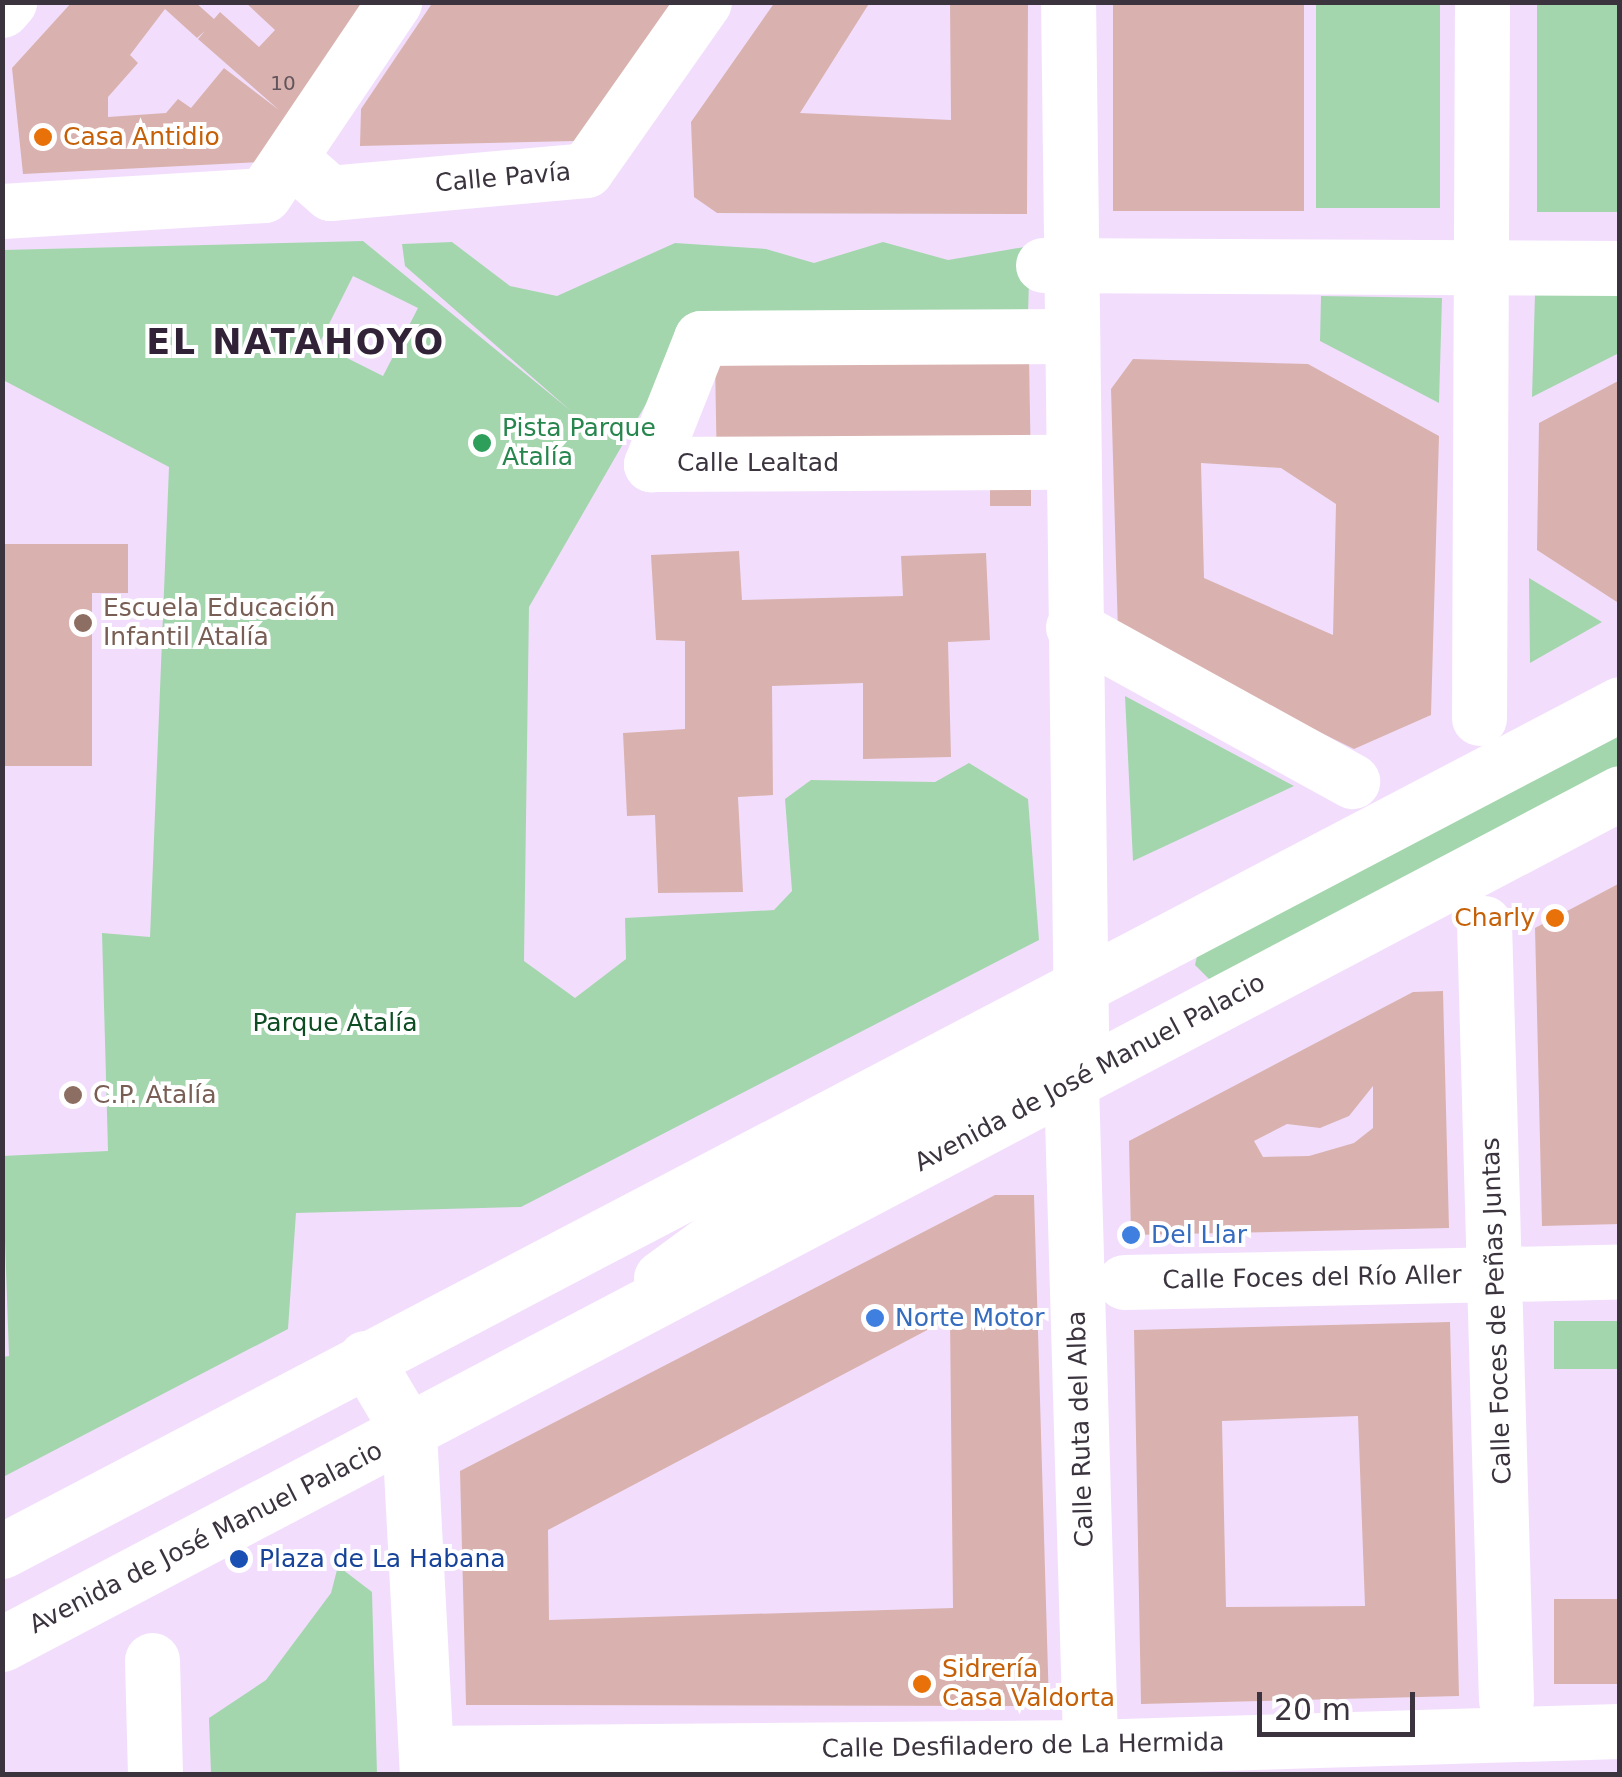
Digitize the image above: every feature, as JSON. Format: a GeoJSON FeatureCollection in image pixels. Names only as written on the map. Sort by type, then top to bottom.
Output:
{"type":"FeatureCollection","features":[{"type":"Feature","properties":{"kind":"street"},"geometry":{"type":"LineString","coordinates":[[2,10],[9,2]]}},
{"type":"Feature","properties":{"kind":"street"},"geometry":{"type":"LineString","coordinates":[[2,212],[264,194],[394,2]]}},
{"type":"Feature","properties":{"kind":"street","name":"Calle Pavía"},"geometry":{"type":"LineString","coordinates":[[290,158],[330,193],[586,170],[704,2]]}},
{"type":"Feature","properties":{"kind":"street"},"geometry":{"type":"LineString","coordinates":[[1068,2],[1056,265],[1071,336],[1082,984]]}},
{"type":"Feature","properties":{"kind":"street"},"geometry":{"type":"LineString","coordinates":[[1480,718],[1482,2]]}},
{"type":"Feature","properties":{"kind":"street"},"geometry":{"type":"LineString","coordinates":[[1056,265],[1620,268]]}},
{"type":"Feature","properties":{"kind":"street","name":"Calle Lealtad"},"geometry":{"type":"LineString","coordinates":[[1071,336],[700,338],[651,464],[1071,462]]}},
{"type":"Feature","properties":{"kind":"street"},"geometry":{"type":"LineString","coordinates":[[1074,628],[1352,781]]}},
{"type":"Feature","properties":{"kind":"street"},"geometry":{"type":"LineString","coordinates":[[2,1551],[1620,704]]}},
{"type":"Feature","properties":{"kind":"street","name":"Avenida de José Manuel Palacio"},"geometry":{"type":"LineString","coordinates":[[2,1644],[1620,793]]}},
{"type":"Feature","properties":{"kind":"street","name":"Calle Foces de Peñas Juntas"},"geometry":{"type":"LineString","coordinates":[[1484,923],[1498,1275],[1506,1700]]}},
{"type":"Feature","properties":{"kind":"street","name":"Avenida de José Manuel Palacio"},"geometry":{"type":"LineString","coordinates":[[560,1353],[766,1201],[1082,1031],[1082,984]]}},
{"type":"Feature","properties":{"kind":"street","name":"Calle Ruta del Alba"},"geometry":{"type":"LineString","coordinates":[[1071,1084],[1090,1761]]}},
{"type":"Feature","properties":{"kind":"street","name":"Calle Foces del Río Aller"},"geometry":{"type":"LineString","coordinates":[[1124,1282],[1620,1272]]}},
{"type":"Feature","properties":{"kind":"street","name":"Avenida de José Manuel Palacio"},"geometry":{"type":"LineString","coordinates":[[365,1358],[410,1432]]}},
{"type":"Feature","properties":{"kind":"street"},"geometry":{"type":"LineString","coordinates":[[410,1432],[426,1764]]}},
{"type":"Feature","properties":{"kind":"street"},"geometry":{"type":"LineString","coordinates":[[152,1660],[156,1774]]}},
{"type":"Feature","properties":{"kind":"street","name":"Calle Desfiladero de La Hermida"},"geometry":{"type":"LineString","coordinates":[[426,1764],[1090,1761],[1620,1731]]}},
{"type":"Feature","properties":{"kind":"green space"},"geometry":{"type":"Polygon","coordinates":[[[1316,3],[1440,3],[1440,208],[1316,208],[1316,3]]]}},
{"type":"Feature","properties":{"kind":"green space"},"geometry":{"type":"Polygon","coordinates":[[[1537,3],[1619,3],[1619,212],[1537,212],[1537,3]]]}},
{"type":"Feature","properties":{"kind":"green space","name":"Parque Atalía"},"geometry":{"type":"Polygon","coordinates":[[[363,241],[571,411],[405,266],[402,244],[452,242],[510,286],[557,296],[675,243],[766,249],[814,263],[883,242],[948,260],[1030,246],[1028,315],[699,312],[529,607],[524,961],[575,998],[626,959],[625,918],[774,910],[792,891],[785,799],[811,780],[935,782],[969,763],[1028,799],[1039,940],[521,1207],[296,1213],[288,1329],[3,1477],[3,1357],[9,1356],[2,1156],[108,1151],[102,933],[150,937],[169,467],[3,380],[3,250],[363,241]],[[353,276],[319,344],[383,376],[418,308],[353,276]]]}},
{"type":"Feature","properties":{"kind":"green space"},"geometry":{"type":"Polygon","coordinates":[[[1535,294],[1619,294],[1619,353],[1532,397],[1535,294]]]}},
{"type":"Feature","properties":{"kind":"green space"},"geometry":{"type":"Polygon","coordinates":[[[1321,296],[1442,298],[1439,403],[1320,341],[1321,296]]]}},
{"type":"Feature","properties":{"kind":"green space"},"geometry":{"type":"Polygon","coordinates":[[[1529,578],[1602,622],[1530,663],[1529,578]]]}},
{"type":"Feature","properties":{"kind":"green space"},"geometry":{"type":"Polygon","coordinates":[[[1125,696],[1294,786],[1133,861],[1125,696]]]}},
{"type":"Feature","properties":{"kind":"green space"},"geometry":{"type":"Polygon","coordinates":[[[1619,727],[1619,772],[1212,982],[1195,965],[1199,947],[1619,727]]]}},
{"type":"Feature","properties":{"kind":"green space"},"geometry":{"type":"Polygon","coordinates":[[[1554,1321],[1619,1321],[1619,1369],[1554,1369],[1554,1321]]]}},
{"type":"Feature","properties":{"kind":"green space"},"geometry":{"type":"Polygon","coordinates":[[[338,1566],[372,1592],[377,1774],[211,1774],[209,1718],[266,1680],[331,1593],[338,1566]]]}},
{"type":"Feature","properties":{"kind":"building"},"geometry":{"type":"Polygon","coordinates":[[[72,2],[195,2],[214,19],[220,12],[259,47],[275,30],[245,2],[372,2],[259,162],[23,174],[12,68],[72,2]],[[165,9],[130,55],[138,63],[108,97],[108,117],[166,113],[178,99],[191,108],[224,68],[279,110],[198,39],[205,31],[197,38],[165,9]]]}},
{"type":"Feature","properties":{"kind":"building"},"geometry":{"type":"Polygon","coordinates":[[[433,2],[675,2],[575,141],[360,146],[361,109],[433,2]]]}},
{"type":"Feature","properties":{"kind":"building"},"geometry":{"type":"Polygon","coordinates":[[[775,2],[870,2],[800,113],[951,120],[950,2],[1028,2],[1027,214],[717,213],[694,197],[691,122],[775,2]]]}},
{"type":"Feature","properties":{"kind":"building"},"geometry":{"type":"Polygon","coordinates":[[[1113,2],[1304,2],[1304,211],[1113,211],[1113,2]]]}},
{"type":"Feature","properties":{"kind":"building"},"geometry":{"type":"Polygon","coordinates":[[[1029,357],[1030,438],[716,443],[715,362],[1029,357]]]}},
{"type":"Feature","properties":{"kind":"building"},"geometry":{"type":"Polygon","coordinates":[[[1133,359],[1308,364],[1439,436],[1431,715],[1354,749],[1118,633],[1111,389],[1133,359]],[[1201,463],[1204,578],[1333,635],[1336,504],[1281,468],[1201,463]]]}},
{"type":"Feature","properties":{"kind":"building"},"geometry":{"type":"Polygon","coordinates":[[[1620,380],[1620,604],[1537,550],[1539,423],[1620,380]]]}},
{"type":"Feature","properties":{"kind":"building"},"geometry":{"type":"Polygon","coordinates":[[[990,471],[1031,471],[1031,506],[990,506],[990,471]]]}},
{"type":"Feature","properties":{"kind":"building"},"geometry":{"type":"Polygon","coordinates":[[[2,544],[128,544],[128,593],[92,593],[92,766],[2,766],[2,544]]]}},
{"type":"Feature","properties":{"kind":"building"},"geometry":{"type":"Polygon","coordinates":[[[739,551],[742,600],[903,596],[901,556],[986,553],[990,640],[948,642],[951,757],[863,759],[863,683],[772,686],[773,795],[738,797],[743,892],[658,893],[655,815],[627,816],[623,733],[685,729],[685,641],[656,640],[651,555],[739,551]]]}},
{"type":"Feature","properties":{"kind":"building"},"geometry":{"type":"Polygon","coordinates":[[[1620,883],[1620,1224],[1542,1226],[1535,928],[1620,883]]]}},
{"type":"Feature","properties":{"kind":"building"},"geometry":{"type":"Polygon","coordinates":[[[1443,991],[1449,1228],[1131,1235],[1129,1141],[1413,992],[1443,991]],[[1373,1086],[1349,1116],[1320,1128],[1287,1124],[1254,1141],[1263,1157],[1309,1156],[1354,1143],[1373,1128],[1373,1086]]]}},
{"type":"Feature","properties":{"kind":"building"},"geometry":{"type":"Polygon","coordinates":[[[995,1195],[1034,1195],[1049,1706],[466,1705],[460,1471],[995,1195]],[[950,1318],[548,1530],[549,1620],[953,1608],[950,1318]]]}},
{"type":"Feature","properties":{"kind":"building"},"geometry":{"type":"Polygon","coordinates":[[[1450,1322],[1459,1696],[1141,1704],[1134,1330],[1450,1322]],[[1358,1416],[1222,1421],[1226,1607],[1365,1606],[1358,1416]]]}},
{"type":"Feature","properties":{"kind":"building"},"geometry":{"type":"Polygon","coordinates":[[[1554,1599],[1620,1599],[1620,1684],[1554,1684],[1554,1599]]]}},
{"type":"Feature","properties":{"kind":"place","name":"Casa Antidio"},"geometry":{"type":"Point","coordinates":[43,137]}},
{"type":"Feature","properties":{"kind":"place","name":"Pista Parque Atalía"},"geometry":{"type":"Point","coordinates":[482,443]}},
{"type":"Feature","properties":{"kind":"place","name":"Escuela Educación Infantil Atalía"},"geometry":{"type":"Point","coordinates":[83,623]}},
{"type":"Feature","properties":{"kind":"place","name":"Charly"},"geometry":{"type":"Point","coordinates":[1555,918]}},
{"type":"Feature","properties":{"kind":"place","name":"C.P. Atalía"},"geometry":{"type":"Point","coordinates":[73,1095]}},
{"type":"Feature","properties":{"kind":"place","name":"Del Llar"},"geometry":{"type":"Point","coordinates":[1131,1235]}},
{"type":"Feature","properties":{"kind":"place","name":"Norte Motor"},"geometry":{"type":"Point","coordinates":[875,1318]}},
{"type":"Feature","properties":{"kind":"place","name":"Plaza de La Habana"},"geometry":{"type":"Point","coordinates":[239,1559]}},
{"type":"Feature","properties":{"kind":"place","name":"Sidrería Casa Valdorta"},"geometry":{"type":"Point","coordinates":[922,1684]}},
{"type":"Feature","properties":{"kind":"district","name":"EL NATAHOYO"},"geometry":{"type":"Point","coordinates":[296,342]}}]}
